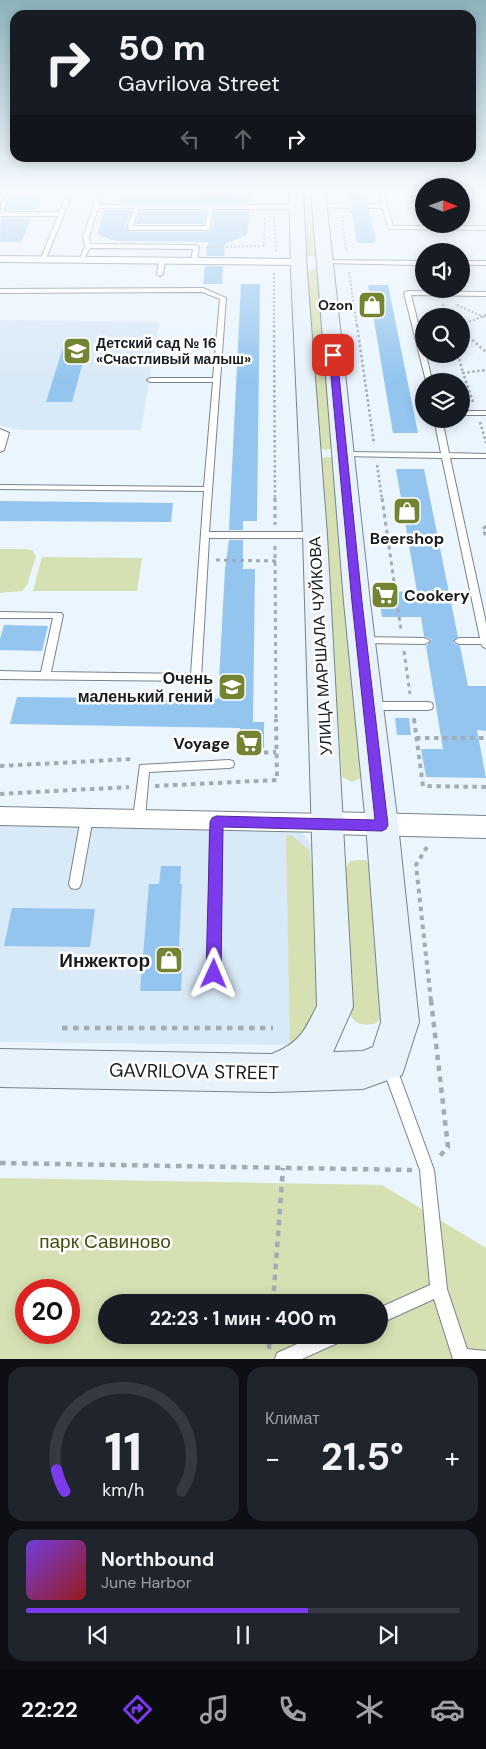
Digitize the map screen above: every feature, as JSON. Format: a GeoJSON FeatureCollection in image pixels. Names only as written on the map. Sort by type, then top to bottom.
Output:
{"type":"FeatureCollection","features":[{"type":"Feature","properties":{"kind":"main road","name":"УЛИЦА МАРШАЛА ЧУЙКОВА"},"geometry":{"type":"LineString","coordinates":[[274,1073],[300,1061],[316,1047],[334,1007],[315,535],[298,253]]}},
{"type":"Feature","properties":{"kind":"main road"},"geometry":{"type":"LineString","coordinates":[[323,253],[361,640],[382,825],[400,1022],[388,1062]]}},
{"type":"Feature","properties":{"kind":"main road"},"geometry":{"type":"LineString","coordinates":[[298,262],[324,262]]}},
{"type":"Feature","properties":{"kind":"main road"},"geometry":{"type":"LineString","coordinates":[[310,454],[342,454]]}},
{"type":"Feature","properties":{"kind":"main road","name":"GAVRILOVA STREET"},"geometry":{"type":"LineString","coordinates":[[0,1068],[274,1073],[363,1070],[388,1062]]}},
{"type":"Feature","properties":{"kind":"street"},"geometry":{"type":"LineString","coordinates":[[0,259],[298,262]]}},
{"type":"Feature","properties":{"kind":"street"},"geometry":{"type":"LineString","coordinates":[[1,817],[139,818],[216,822],[486,827]]}},
{"type":"Feature","properties":{"kind":"lane"},"geometry":{"type":"LineString","coordinates":[[42,260],[45,253]]}},
{"type":"Feature","properties":{"kind":"lane"},"geometry":{"type":"LineString","coordinates":[[81,260],[84,253]]}},
{"type":"Feature","properties":{"kind":"lane"},"geometry":{"type":"LineString","coordinates":[[194,261],[195,253]]}},
{"type":"Feature","properties":{"kind":"lane"},"geometry":{"type":"LineString","coordinates":[[160,274],[162,261]]}},
{"type":"Feature","properties":{"kind":"lane"},"geometry":{"type":"LineString","coordinates":[[324,262],[415,263]]}},
{"type":"Feature","properties":{"kind":"lane"},"geometry":{"type":"LineString","coordinates":[[470,263],[486,263]]}},
{"type":"Feature","properties":{"kind":"lane"},"geometry":{"type":"LineString","coordinates":[[0,291],[158,287],[202,290],[223,298],[196,678],[0,675]]}},
{"type":"Feature","properties":{"kind":"lane"},"geometry":{"type":"LineString","coordinates":[[415,293],[407,294],[427,373]]}},
{"type":"Feature","properties":{"kind":"lane"},"geometry":{"type":"LineString","coordinates":[[470,293],[486,294]]}},
{"type":"Feature","properties":{"kind":"lane"},"geometry":{"type":"LineString","coordinates":[[150,380],[217,380]]}},
{"type":"Feature","properties":{"kind":"lane"},"geometry":{"type":"LineString","coordinates":[[470,413],[486,413]]}},
{"type":"Feature","properties":{"kind":"lane"},"geometry":{"type":"LineString","coordinates":[[440,428],[486,643],[459,641]]}},
{"type":"Feature","properties":{"kind":"lane"},"geometry":{"type":"LineString","coordinates":[[0,432],[5,433],[0,450]]}},
{"type":"Feature","properties":{"kind":"lane"},"geometry":{"type":"LineString","coordinates":[[342,454],[486,456]]}},
{"type":"Feature","properties":{"kind":"lane"},"geometry":{"type":"LineString","coordinates":[[0,487],[208,489]]}},
{"type":"Feature","properties":{"kind":"lane"},"geometry":{"type":"LineString","coordinates":[[205,535],[315,535]]}},
{"type":"Feature","properties":{"kind":"lane"},"geometry":{"type":"LineString","coordinates":[[0,615],[58,615],[45,676]]}},
{"type":"Feature","properties":{"kind":"lane"},"geometry":{"type":"LineString","coordinates":[[361,640],[425,641]]}},
{"type":"Feature","properties":{"kind":"lane"},"geometry":{"type":"LineString","coordinates":[[368,706],[428,706]]}},
{"type":"Feature","properties":{"kind":"lane"},"geometry":{"type":"LineString","coordinates":[[139,818],[144,768],[229,764]]}},
{"type":"Feature","properties":{"kind":"lane"},"geometry":{"type":"LineString","coordinates":[[75,884],[87,818]]}},
{"type":"Feature","properties":{"kind":"lane"},"geometry":{"type":"LineString","coordinates":[[214,974],[216,822]]}},
{"type":"Feature","properties":{"kind":"lane"},"geometry":{"type":"LineString","coordinates":[[388,1062],[427,1170],[439,1289],[461,1358],[486,1359]]}},
{"type":"Feature","properties":{"kind":"lane"},"geometry":{"type":"LineString","coordinates":[[388,1312],[439,1289]]}},
{"type":"Feature","properties":{"kind":"lane"},"geometry":{"type":"LineString","coordinates":[[283,1359],[316,1344]]}},
{"type":"Feature","properties":{"kind":"path"},"geometry":{"type":"LineString","coordinates":[[349,270],[423,786],[486,787]]}},
{"type":"Feature","properties":{"kind":"path"},"geometry":{"type":"LineString","coordinates":[[449,301],[480,316],[486,316]]}},
{"type":"Feature","properties":{"kind":"path"},"geometry":{"type":"LineString","coordinates":[[480,316],[466,324],[462,331],[486,352]]}},
{"type":"Feature","properties":{"kind":"path"},"geometry":{"type":"LineString","coordinates":[[461,363],[464,373],[486,370]]}},
{"type":"Feature","properties":{"kind":"path"},"geometry":{"type":"LineString","coordinates":[[470,391],[486,443]]}},
{"type":"Feature","properties":{"kind":"path"},"geometry":{"type":"LineString","coordinates":[[486,526],[482,530],[486,535]]}},
{"type":"Feature","properties":{"kind":"path"},"geometry":{"type":"LineString","coordinates":[[204,560],[276,560]]}},
{"type":"Feature","properties":{"kind":"path"},"geometry":{"type":"LineString","coordinates":[[416,738],[486,738]]}},
{"type":"Feature","properties":{"kind":"path"},"geometry":{"type":"LineString","coordinates":[[62,1028],[273,1028]]}},
{"type":"Feature","properties":{"kind":"path"},"geometry":{"type":"LineString","coordinates":[[0,1163],[283,1168],[274,1294]]}},
{"type":"Feature","properties":{"kind":"shaded area","name":"Детский сад № 16 «Счастливый малыш»"},"geometry":{"type":"Polygon","coordinates":[[[0,320],[159,322],[141,430],[20,430],[0,425],[0,320]]]}},
{"type":"Feature","properties":{"kind":"shaded area"},"geometry":{"type":"Polygon","coordinates":[[[0,823],[289,827],[302,833],[312,845],[316,856],[294,1045],[0,1042],[0,823]]]}},
{"type":"Feature","properties":{"kind":"green space"},"geometry":{"type":"Polygon","coordinates":[[[307,253],[317,253],[317,256],[307,256],[307,253]]]}},
{"type":"Feature","properties":{"kind":"green space"},"geometry":{"type":"Polygon","coordinates":[[[308,269],[317,269],[333,448],[327,450],[320,448],[308,269]]]}},
{"type":"Feature","properties":{"kind":"green space"},"geometry":{"type":"Polygon","coordinates":[[[320,458],[333,458],[363,777],[352,782],[342,777],[320,458]]]}},
{"type":"Feature","properties":{"kind":"green space"},"geometry":{"type":"Polygon","coordinates":[[[0,549],[26,549],[33,551],[36,556],[27,585],[22,591],[0,593],[0,549]]]}},
{"type":"Feature","properties":{"kind":"green space"},"geometry":{"type":"Polygon","coordinates":[[[42,557],[142,558],[137,591],[33,591],[42,557]]]}},
{"type":"Feature","properties":{"kind":"green space"},"geometry":{"type":"Polygon","coordinates":[[[291,835],[309,850],[315,883],[319,1005],[310,1031],[296,1044],[290,1042],[286,836],[291,835]]]}},
{"type":"Feature","properties":{"kind":"green space"},"geometry":{"type":"Polygon","coordinates":[[[366,860],[371,867],[384,1013],[377,1023],[369,1025],[358,1023],[350,1015],[342,874],[350,861],[366,860]]]}},
{"type":"Feature","properties":{"kind":"green space","name":"парк Савиново"},"geometry":{"type":"Polygon","coordinates":[[[0,1178],[382,1185],[486,1248],[486,1359],[0,1359],[0,1178]]]}},
{"type":"Feature","properties":{"kind":"building"},"geometry":{"type":"Polygon","coordinates":[[[206,253],[224,253],[224,256],[206,256],[206,253]]]}},
{"type":"Feature","properties":{"kind":"building"},"geometry":{"type":"Polygon","coordinates":[[[205,266],[223,266],[222,284],[203,284],[205,266]]]}},
{"type":"Feature","properties":{"kind":"building"},"geometry":{"type":"Polygon","coordinates":[[[241,284],[260,284],[257,521],[243,521],[243,530],[229,530],[241,284]]]}},
{"type":"Feature","properties":{"kind":"building"},"geometry":{"type":"Polygon","coordinates":[[[368,285],[388,285],[415,418],[415,428],[417,428],[418,433],[393,433],[368,285]]]}},
{"type":"Feature","properties":{"kind":"building"},"geometry":{"type":"Polygon","coordinates":[[[64,344],[88,344],[72,402],[46,402],[64,344]]]}},
{"type":"Feature","properties":{"kind":"building"},"geometry":{"type":"Polygon","coordinates":[[[396,469],[424,469],[458,637],[452,642],[460,646],[468,686],[486,686],[486,731],[477,730],[486,778],[426,777],[421,749],[443,749],[426,646],[432,640],[424,636],[421,617],[382,617],[378,591],[417,592],[396,469]]]}},
{"type":"Feature","properties":{"kind":"building"},"geometry":{"type":"Polygon","coordinates":[[[0,501],[173,503],[171,522],[0,521],[0,501]]]}},
{"type":"Feature","properties":{"kind":"building"},"geometry":{"type":"Polygon","coordinates":[[[229,540],[243,540],[243,569],[255,569],[253,722],[264,722],[264,748],[240,748],[240,728],[10,724],[17,697],[218,699],[225,569],[229,540]]]}},
{"type":"Feature","properties":{"kind":"building"},"geometry":{"type":"Polygon","coordinates":[[[4,625],[48,626],[42,651],[0,650],[0,639],[4,625]]]}},
{"type":"Feature","properties":{"kind":"building"},"geometry":{"type":"Polygon","coordinates":[[[395,718],[409,718],[411,735],[397,735],[395,718]]]}},
{"type":"Feature","properties":{"kind":"building"},"geometry":{"type":"Polygon","coordinates":[[[161,866],[181,866],[179,948],[183,948],[181,991],[140,991],[149,884],[159,884],[161,866]]]}},
{"type":"Feature","properties":{"kind":"building"},"geometry":{"type":"Polygon","coordinates":[[[12,908],[95,909],[90,947],[4,946],[12,908]]]}},
{"type":"Feature","properties":{"kind":"place","name":"Ozon"},"geometry":{"type":"Point","coordinates":[372,305]}},
{"type":"Feature","properties":{"kind":"place","name":"Детский сад № 16 «Счастливый малыш»"},"geometry":{"type":"Point","coordinates":[77,351]}},
{"type":"Feature","properties":{"kind":"place","name":"Beershop"},"geometry":{"type":"Point","coordinates":[407,511]}},
{"type":"Feature","properties":{"kind":"place","name":"Cookery"},"geometry":{"type":"Point","coordinates":[385,595]}},
{"type":"Feature","properties":{"kind":"place","name":"Очень маленький гений"},"geometry":{"type":"Point","coordinates":[232,687]}},
{"type":"Feature","properties":{"kind":"place","name":"Voyage"},"geometry":{"type":"Point","coordinates":[249,743]}},
{"type":"Feature","properties":{"kind":"place","name":"Инжектор"},"geometry":{"type":"Point","coordinates":[169,960]}},
{"type":"Feature","properties":{"kind":"route"},"geometry":{"type":"LineString","coordinates":[[214,974],[216,822],[382,825],[357,602],[333,355]]}}]}
